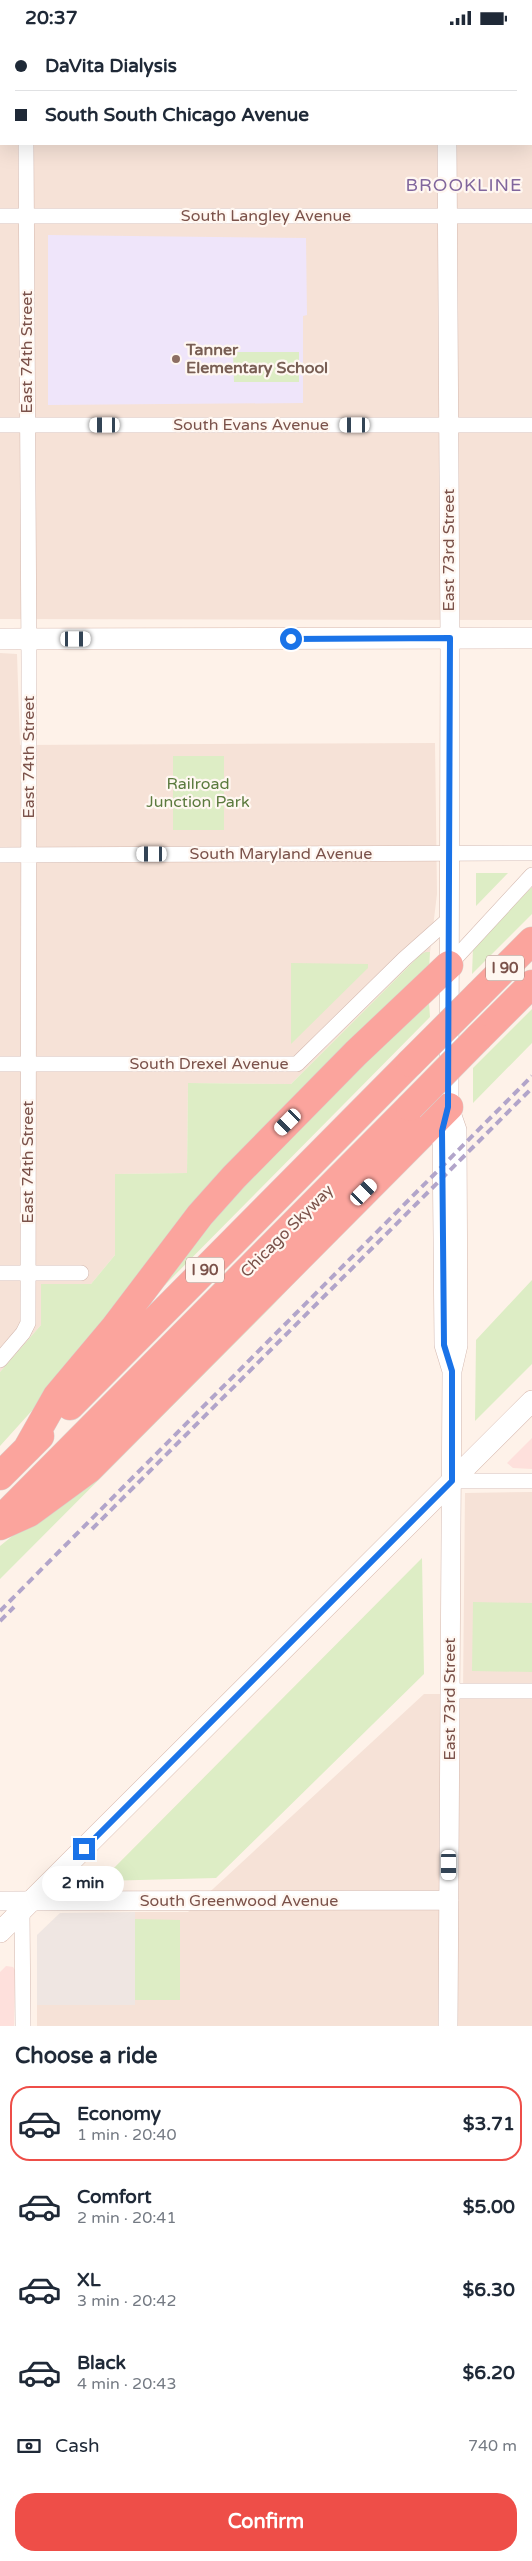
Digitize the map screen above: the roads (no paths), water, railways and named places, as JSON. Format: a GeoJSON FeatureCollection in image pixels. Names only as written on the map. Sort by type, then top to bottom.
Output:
{"type":"FeatureCollection","features":[{"type":"Feature","properties":{"kind":"highway","name":"Chicago Skyway"},"geometry":{"type":"LineString","coordinates":[[0,1476],[532,941]]}},
{"type":"Feature","properties":{"kind":"highway"},"geometry":{"type":"LineString","coordinates":[[27,1449],[57,1396],[115,1327],[200,1215],[234,1177],[356,1053],[449,965]]}},
{"type":"Feature","properties":{"kind":"highway","name":"Chicago Skyway"},"geometry":{"type":"LineString","coordinates":[[0,1520],[532,984]]}},
{"type":"Feature","properties":{"kind":"highway"},"geometry":{"type":"LineString","coordinates":[[0,1526],[29,1513],[88,1469],[448,1107]]}},
{"type":"Feature","properties":{"kind":"main road"},"geometry":{"type":"LineString","coordinates":[[0,639],[532,638]]}},
{"type":"Feature","properties":{"kind":"main road"},"geometry":{"type":"LineString","coordinates":[[0,1932],[532,1401]]}},
{"type":"Feature","properties":{"kind":"street","name":"East 74th Street"},"geometry":{"type":"LineString","coordinates":[[0,1360],[23,1333],[28,1323],[29,639],[26,145]]}},
{"type":"Feature","properties":{"kind":"street","name":"East 73rd Street"},"geometry":{"type":"LineString","coordinates":[[447,145],[450,638],[448,1107],[457,1131],[458,1345],[452,1371],[448,2026]]}},
{"type":"Feature","properties":{"kind":"street","name":"South Langley Avenue"},"geometry":{"type":"LineString","coordinates":[[0,216],[532,217]]}},
{"type":"Feature","properties":{"kind":"street","name":"South Evans Avenue"},"geometry":{"type":"LineString","coordinates":[[0,425],[532,425]]}},
{"type":"Feature","properties":{"kind":"street","name":"South Maryland Avenue"},"geometry":{"type":"LineString","coordinates":[[0,855],[532,853]]}},
{"type":"Feature","properties":{"kind":"street"},"geometry":{"type":"LineString","coordinates":[[449,965],[532,875]]}},
{"type":"Feature","properties":{"kind":"street","name":"South Drexel Avenue"},"geometry":{"type":"LineString","coordinates":[[0,1064],[298,1064],[411,953],[449,919]]}},
{"type":"Feature","properties":{"kind":"street"},"geometry":{"type":"LineString","coordinates":[[0,1273],[81,1273]]}},
{"type":"Feature","properties":{"kind":"street"},"geometry":{"type":"LineString","coordinates":[[452,1481],[532,1481]]}},
{"type":"Feature","properties":{"kind":"street"},"geometry":{"type":"LineString","coordinates":[[450,1691],[532,1691]]}},
{"type":"Feature","properties":{"kind":"street","name":"South Greenwood Avenue"},"geometry":{"type":"LineString","coordinates":[[0,1901],[26,1906],[448,1900]]}},
{"type":"Feature","properties":{"kind":"street"},"geometry":{"type":"LineString","coordinates":[[23,2026],[26,1906]]}},
{"type":"Feature","properties":{"kind":"railway"},"geometry":{"type":"LineString","coordinates":[[0,1611],[532,1076]]}},
{"type":"Feature","properties":{"kind":"railway"},"geometry":{"type":"LineString","coordinates":[[92,1529],[532,1088]]}},
{"type":"Feature","properties":{"kind":"railway"},"geometry":{"type":"LineString","coordinates":[[0,1621],[14,1607]]}},
{"type":"Feature","properties":{"kind":"place","name":"Tanner Elementary School"},"geometry":{"type":"Point","coordinates":[176,359]}},
{"type":"Feature","properties":{"kind":"district","name":"BROOKLINE"},"geometry":{"type":"Point","coordinates":[464,185]}},
{"type":"Feature","properties":{"kind":"park label","name":"Railroad Junction Park"},"geometry":{"type":"Point","coordinates":[198,793]}}]}
